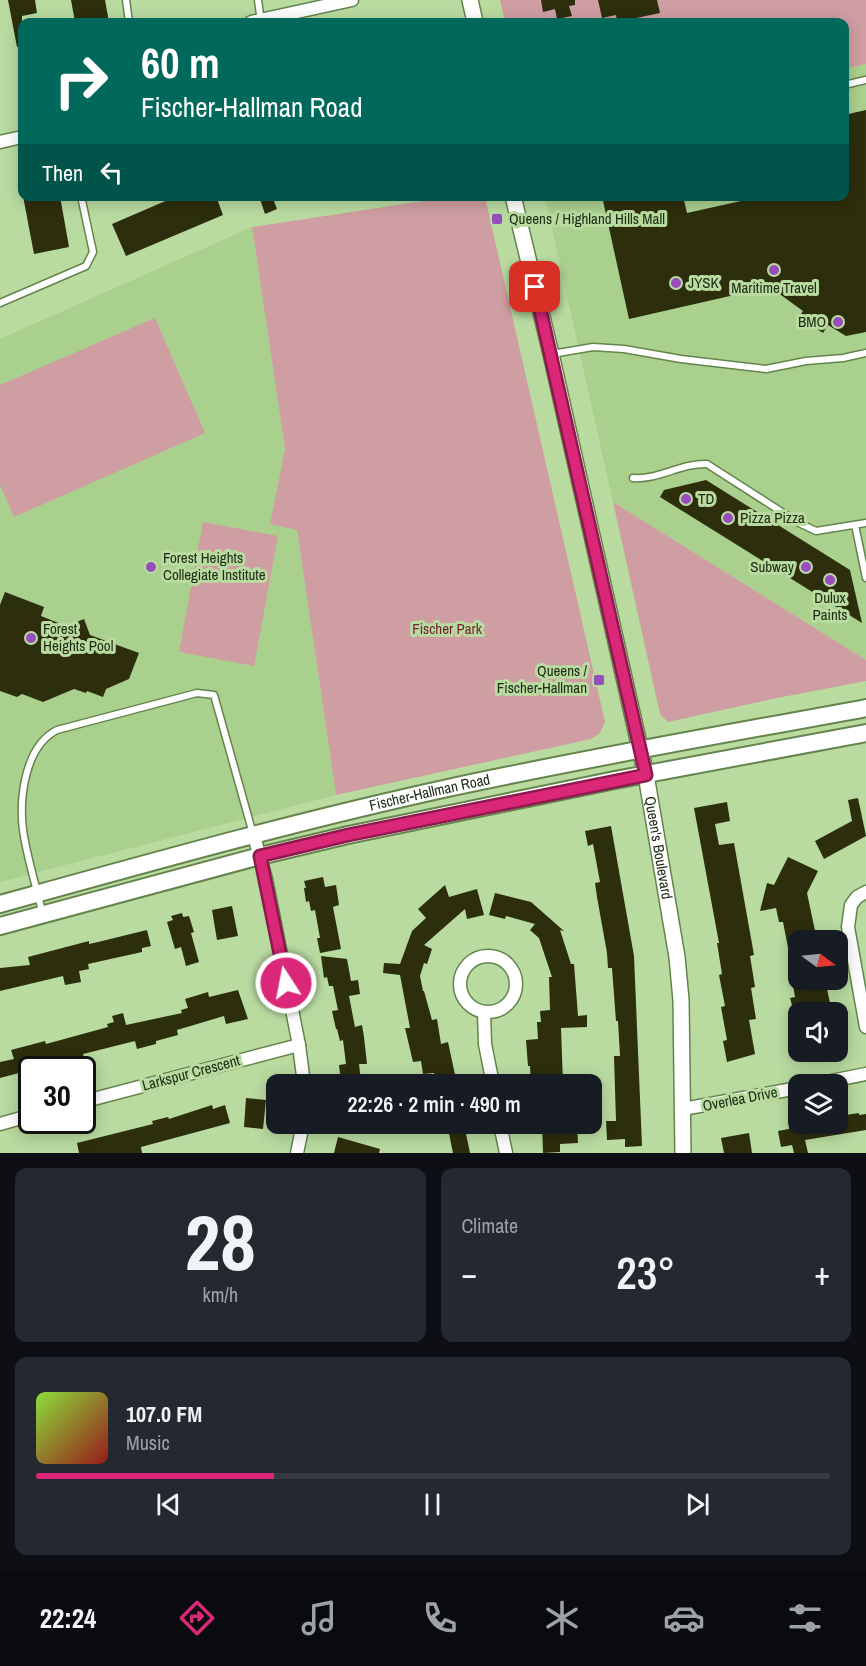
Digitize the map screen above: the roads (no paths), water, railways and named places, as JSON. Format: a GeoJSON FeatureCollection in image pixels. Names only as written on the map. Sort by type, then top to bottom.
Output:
{"type":"FeatureCollection","features":[{"type":"Feature","properties":{"kind":"main road","name":"Fischer-Hallman Road"},"geometry":{"type":"LineString","coordinates":[[0,904],[355,809],[436,790],[641,749],[866,708]]}},
{"type":"Feature","properties":{"kind":"main road","name":"Fischer-Hallman Road"},"geometry":{"type":"LineString","coordinates":[[0,926],[260,856],[348,835],[866,733]]}},
{"type":"Feature","properties":{"kind":"street"},"geometry":{"type":"LineString","coordinates":[[275,18],[351,0]]}},
{"type":"Feature","properties":{"kind":"street"},"geometry":{"type":"LineString","coordinates":[[470,0],[474,18]]}},
{"type":"Feature","properties":{"kind":"street"},"geometry":{"type":"LineString","coordinates":[[0,142],[18,138]]}},
{"type":"Feature","properties":{"kind":"street","name":"Queen's Boulevard"},"geometry":{"type":"LineString","coordinates":[[514,201],[646,775],[677,957],[681,1000],[683,1153]]}},
{"type":"Feature","properties":{"kind":"street"},"geometry":{"type":"LineString","coordinates":[[254,836],[299,1045],[303,1074]]}},
{"type":"Feature","properties":{"kind":"street"},"geometry":{"type":"LineString","coordinates":[[866,892],[857,897],[851,905],[848,927],[866,1027]]}},
{"type":"Feature","properties":{"kind":"street"},"geometry":{"type":"LineString","coordinates":[[488,955],[506,962],[513,970],[516,987],[507,1005],[498,1010],[484,1012],[466,1003],[459,985],[462,970],[468,962],[488,955]]}},
{"type":"Feature","properties":{"kind":"street"},"geometry":{"type":"LineString","coordinates":[[484,1012],[485,1044],[491,1074]]}},
{"type":"Feature","properties":{"kind":"street","name":"Larkspur Crescent"},"geometry":{"type":"LineString","coordinates":[[96,1098],[299,1045]]}},
{"type":"Feature","properties":{"kind":"street"},"geometry":{"type":"LineString","coordinates":[[848,1078],[866,1074]]}},
{"type":"Feature","properties":{"kind":"street","name":"Overlea Drive"},"geometry":{"type":"LineString","coordinates":[[683,1109],[788,1090]]}},
{"type":"Feature","properties":{"kind":"street"},"geometry":{"type":"LineString","coordinates":[[0,1124],[18,1119]]}},
{"type":"Feature","properties":{"kind":"street"},"geometry":{"type":"LineString","coordinates":[[297,1153],[301,1134]]}},
{"type":"Feature","properties":{"kind":"street"},"geometry":{"type":"LineString","coordinates":[[502,1134],[506,1153]]}},
{"type":"Feature","properties":{"kind":"lane"},"geometry":{"type":"LineString","coordinates":[[126,0],[128,18]]}},
{"type":"Feature","properties":{"kind":"lane"},"geometry":{"type":"LineString","coordinates":[[258,0],[258,18]]}},
{"type":"Feature","properties":{"kind":"lane"},"geometry":{"type":"LineString","coordinates":[[849,84],[866,80]]}},
{"type":"Feature","properties":{"kind":"lane"},"geometry":{"type":"LineString","coordinates":[[0,303],[86,266],[93,252],[82,201]]}},
{"type":"Feature","properties":{"kind":"lane"},"geometry":{"type":"LineString","coordinates":[[551,354],[593,347],[624,349],[681,359],[766,369],[866,353]]}},
{"type":"Feature","properties":{"kind":"lane"},"geometry":{"type":"LineString","coordinates":[[633,478],[646,479],[692,465],[707,464],[799,523],[816,531],[866,523]]}},
{"type":"Feature","properties":{"kind":"lane"},"geometry":{"type":"LineString","coordinates":[[855,525],[866,578]]}},
{"type":"Feature","properties":{"kind":"lane"},"geometry":{"type":"LineString","coordinates":[[43,916],[23,829],[24,783],[28,765],[38,748],[49,734],[57,729],[197,693],[214,695],[254,836]]}},
{"type":"Feature","properties":{"kind":"place","name":"Queens / Highland Hills Mall"},"geometry":{"type":"Point","coordinates":[497,219]}},
{"type":"Feature","properties":{"kind":"place","name":"Maritime Travel"},"geometry":{"type":"Point","coordinates":[774,270]}},
{"type":"Feature","properties":{"kind":"place","name":"JYSK"},"geometry":{"type":"Point","coordinates":[676,283]}},
{"type":"Feature","properties":{"kind":"place","name":"BMO"},"geometry":{"type":"Point","coordinates":[838,322]}},
{"type":"Feature","properties":{"kind":"place","name":"TD"},"geometry":{"type":"Point","coordinates":[686,499]}},
{"type":"Feature","properties":{"kind":"place","name":"Pizza Pizza"},"geometry":{"type":"Point","coordinates":[728,518]}},
{"type":"Feature","properties":{"kind":"place","name":"Forest Heights Collegiate Institute"},"geometry":{"type":"Point","coordinates":[151,567]}},
{"type":"Feature","properties":{"kind":"place","name":"Subway"},"geometry":{"type":"Point","coordinates":[806,567]}},
{"type":"Feature","properties":{"kind":"place","name":"Dulux Paints"},"geometry":{"type":"Point","coordinates":[830,580]}},
{"type":"Feature","properties":{"kind":"place","name":"Forest Heights Pool"},"geometry":{"type":"Point","coordinates":[31,638]}},
{"type":"Feature","properties":{"kind":"place","name":"Queens / Fischer-Hallman"},"geometry":{"type":"Point","coordinates":[599,680]}},
{"type":"Feature","properties":{"kind":"park label","name":"Fischer Park"},"geometry":{"type":"Point","coordinates":[447,629]}}]}
